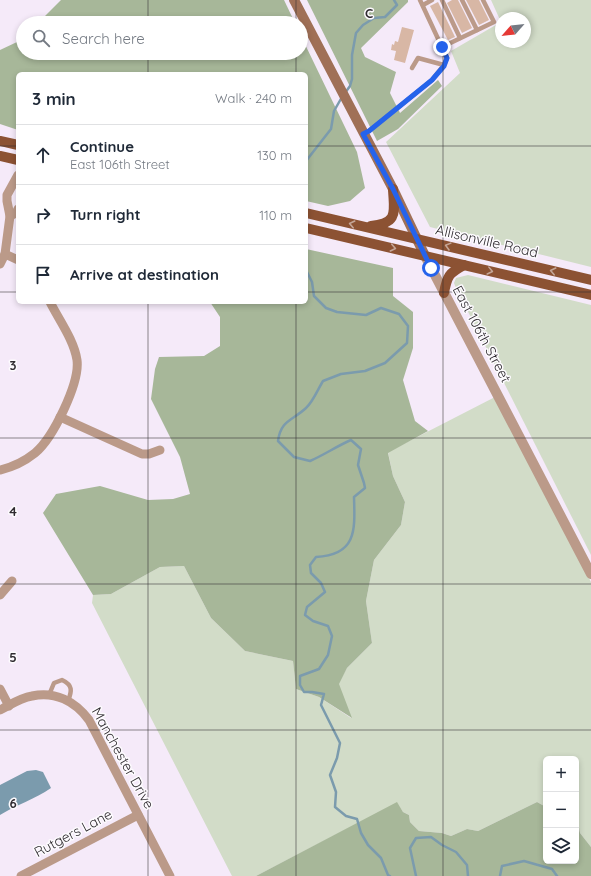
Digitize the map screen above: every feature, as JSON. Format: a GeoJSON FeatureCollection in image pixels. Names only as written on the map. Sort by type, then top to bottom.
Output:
{"type":"FeatureCollection","features":[{"type":"Feature","properties":{"kind":"main road","name":"East 106th Street"},"geometry":{"type":"LineString","coordinates":[[294,0],[302,16]]}},
{"type":"Feature","properties":{"kind":"main road","name":"East 106th Street"},"geometry":{"type":"LineString","coordinates":[[308,27],[393,189],[425,256]]}},
{"type":"Feature","properties":{"kind":"main road"},"geometry":{"type":"LineString","coordinates":[[0,141],[16,145]]}},
{"type":"Feature","properties":{"kind":"main road"},"geometry":{"type":"LineString","coordinates":[[0,156],[16,160]]}},
{"type":"Feature","properties":{"kind":"main road"},"geometry":{"type":"LineString","coordinates":[[367,227],[384,224],[389,221],[394,212],[393,189]]}},
{"type":"Feature","properties":{"kind":"main road","name":"Allisonville Road"},"geometry":{"type":"LineString","coordinates":[[308,213],[591,280]]}},
{"type":"Feature","properties":{"kind":"main road","name":"Allisonville Road"},"geometry":{"type":"LineString","coordinates":[[308,228],[591,295]]}},
{"type":"Feature","properties":{"kind":"main road"},"geometry":{"type":"LineString","coordinates":[[444,293],[446,281],[450,274],[464,265]]}},
{"type":"Feature","properties":{"kind":"street"},"geometry":{"type":"LineString","coordinates":[[0,264],[5,254],[10,216],[7,194],[16,178]]}},
{"type":"Feature","properties":{"kind":"street"},"geometry":{"type":"LineString","coordinates":[[10,216],[16,213]]}},
{"type":"Feature","properties":{"kind":"street"},"geometry":{"type":"LineString","coordinates":[[5,254],[16,259]]}},
{"type":"Feature","properties":{"kind":"street","name":"East 106th Street"},"geometry":{"type":"LineString","coordinates":[[425,256],[591,574]]}},
{"type":"Feature","properties":{"kind":"street"},"geometry":{"type":"LineString","coordinates":[[0,470],[24,461],[36,452],[47,440],[75,383],[77,359],[70,340],[51,304]]}},
{"type":"Feature","properties":{"kind":"street"},"geometry":{"type":"LineString","coordinates":[[60,416],[142,454],[149,454],[160,450]]}},
{"type":"Feature","properties":{"kind":"street"},"geometry":{"type":"LineString","coordinates":[[0,595],[12,581]]}},
{"type":"Feature","properties":{"kind":"street"},"geometry":{"type":"LineString","coordinates":[[0,689],[4,708],[32,696],[49,694]]}},
{"type":"Feature","properties":{"kind":"street","name":"Manchester Drive"},"geometry":{"type":"LineString","coordinates":[[49,694],[68,701],[79,708],[89,720],[170,876]]}},
{"type":"Feature","properties":{"kind":"street","name":"Rutgers Lane"},"geometry":{"type":"LineString","coordinates":[[21,876],[138,815]]}},
{"type":"Feature","properties":{"kind":"lane"},"geometry":{"type":"LineString","coordinates":[[363,134],[369,131],[432,80],[444,66],[447,58],[421,2],[432,0]]}},
{"type":"Feature","properties":{"kind":"lane"},"geometry":{"type":"LineString","coordinates":[[442,0],[460,38]]}},
{"type":"Feature","properties":{"kind":"lane"},"geometry":{"type":"LineString","coordinates":[[462,0],[477,30]]}},
{"type":"Feature","properties":{"kind":"lane"},"geometry":{"type":"LineString","coordinates":[[442,47],[494,22],[483,0]]}},
{"type":"Feature","properties":{"kind":"lane"},"geometry":{"type":"LineString","coordinates":[[412,68],[418,58],[444,66]]}},
{"type":"Feature","properties":{"kind":"lane"},"geometry":{"type":"LineString","coordinates":[[49,694],[54,683],[62,680],[68,683],[71,688],[68,701]]}},
{"type":"Feature","properties":{"kind":"green space"},"geometry":{"type":"Polygon","coordinates":[[[61,0],[284,0],[292,16],[45,16],[61,0]]]}},
{"type":"Feature","properties":{"kind":"green space"},"geometry":{"type":"Polygon","coordinates":[[[307,0],[408,0],[408,2],[361,48],[365,57],[396,72],[390,93],[400,113],[438,80],[442,86],[398,129],[377,141],[307,0]]]}},
{"type":"Feature","properties":{"kind":"green space"},"geometry":{"type":"Polygon","coordinates":[[[491,0],[591,0],[591,267],[430,227],[386,142],[460,73],[451,51],[495,25],[495,48],[531,48],[531,12],[496,12],[491,0]]]}},
{"type":"Feature","properties":{"kind":"green space"},"geometry":{"type":"Polygon","coordinates":[[[16,42],[16,60],[308,60],[308,50],[357,152],[365,188],[350,201],[328,206],[308,201],[308,72],[16,72],[16,129],[0,124],[0,50],[16,42]]]}},
{"type":"Feature","properties":{"kind":"green space"},"geometry":{"type":"Polygon","coordinates":[[[308,249],[393,268],[393,296],[413,312],[413,348],[403,380],[415,421],[428,431],[388,453],[393,476],[405,502],[401,525],[374,560],[366,601],[372,643],[347,668],[339,684],[352,718],[319,697],[296,689],[293,661],[245,651],[211,618],[184,566],[160,567],[111,594],[93,595],[43,513],[56,494],[100,486],[148,500],[173,499],[190,494],[180,457],[151,399],[155,369],[159,357],[204,356],[220,346],[220,317],[211,304],[308,304],[308,249]]]}},
{"type":"Feature","properties":{"kind":"green space"},"geometry":{"type":"Polygon","coordinates":[[[468,275],[591,305],[591,555],[456,288],[454,283],[456,278],[468,275]]]}},
{"type":"Feature","properties":{"kind":"green space"},"geometry":{"type":"Polygon","coordinates":[[[495,397],[591,582],[591,847],[580,833],[579,828],[579,756],[543,756],[543,805],[537,802],[478,831],[467,829],[451,836],[442,833],[419,831],[410,822],[409,815],[403,812],[397,803],[256,876],[232,876],[92,603],[93,595],[111,594],[160,567],[184,566],[211,618],[245,651],[293,661],[296,689],[319,697],[351,718],[338,684],[347,668],[372,643],[366,601],[374,560],[401,525],[405,502],[393,476],[388,452],[495,397]]]}},
{"type":"Feature","properties":{"kind":"green space"},"geometry":{"type":"Polygon","coordinates":[[[397,802],[403,812],[409,815],[410,822],[419,831],[442,833],[451,836],[467,829],[478,831],[537,802],[543,805],[543,864],[579,864],[579,828],[580,833],[591,847],[591,876],[256,876],[397,802]]]}},
{"type":"Feature","properties":{"kind":"water"},"geometry":{"type":"Polygon","coordinates":[[[36,770],[43,772],[51,788],[0,815],[0,785],[27,771],[36,770]]]}},
{"type":"Feature","properties":{"kind":"building"},"geometry":{"type":"Polygon","coordinates":[[[452,0],[458,0],[472,28],[462,33],[447,3],[452,0]]]}},
{"type":"Feature","properties":{"kind":"building"},"geometry":{"type":"Polygon","coordinates":[[[466,0],[479,0],[489,20],[479,25],[466,0]]]}},
{"type":"Feature","properties":{"kind":"building"},"geometry":{"type":"Polygon","coordinates":[[[438,2],[455,37],[448,40],[430,6],[438,2]]]}},
{"type":"Feature","properties":{"kind":"building"},"geometry":{"type":"Polygon","coordinates":[[[402,27],[414,30],[405,63],[394,60],[396,51],[391,50],[392,44],[394,45],[395,41],[398,42],[402,27]]]}},
{"type":"Feature","properties":{"kind":"waterway"},"geometry":{"type":"LineString","coordinates":[[345,93],[350,86],[352,79],[352,55],[356,33],[363,25],[374,18],[385,17],[397,5],[394,0]]}},
{"type":"Feature","properties":{"kind":"waterway"},"geometry":{"type":"LineString","coordinates":[[308,158],[331,129],[334,111],[342,97]]}},
{"type":"Feature","properties":{"kind":"waterway"},"geometry":{"type":"LineString","coordinates":[[308,274],[312,282],[314,296],[326,308],[337,312],[366,315],[381,308],[399,314],[408,326],[407,343],[385,363],[365,371],[341,374],[323,381],[309,405],[284,425],[279,434],[278,441],[294,457],[310,461],[351,440],[361,449],[358,465],[365,488],[354,497],[354,520],[351,539],[346,546],[339,551],[329,555],[316,557],[310,565],[311,573],[321,583],[325,592],[307,607],[305,615],[313,621],[328,626],[332,636],[328,655],[319,669],[300,676],[300,685],[304,692],[324,694],[321,705],[340,743],[337,758],[330,775],[336,792],[335,807],[346,816],[357,819],[361,833],[368,845],[381,858],[388,875],[390,876]]}},
{"type":"Feature","properties":{"kind":"waterway"},"geometry":{"type":"LineString","coordinates":[[416,876],[410,848],[416,838],[431,837],[442,845],[456,852],[467,865],[468,876]]}},
{"type":"Feature","properties":{"kind":"waterway"},"geometry":{"type":"LineString","coordinates":[[500,876],[502,866],[524,861],[552,869],[557,876]]}},
{"type":"Feature","properties":{"kind":"route"},"geometry":{"type":"LineString","coordinates":[[431,268],[393,189],[363,134],[369,131],[432,80],[444,66],[447,58],[442,47]]}}]}
